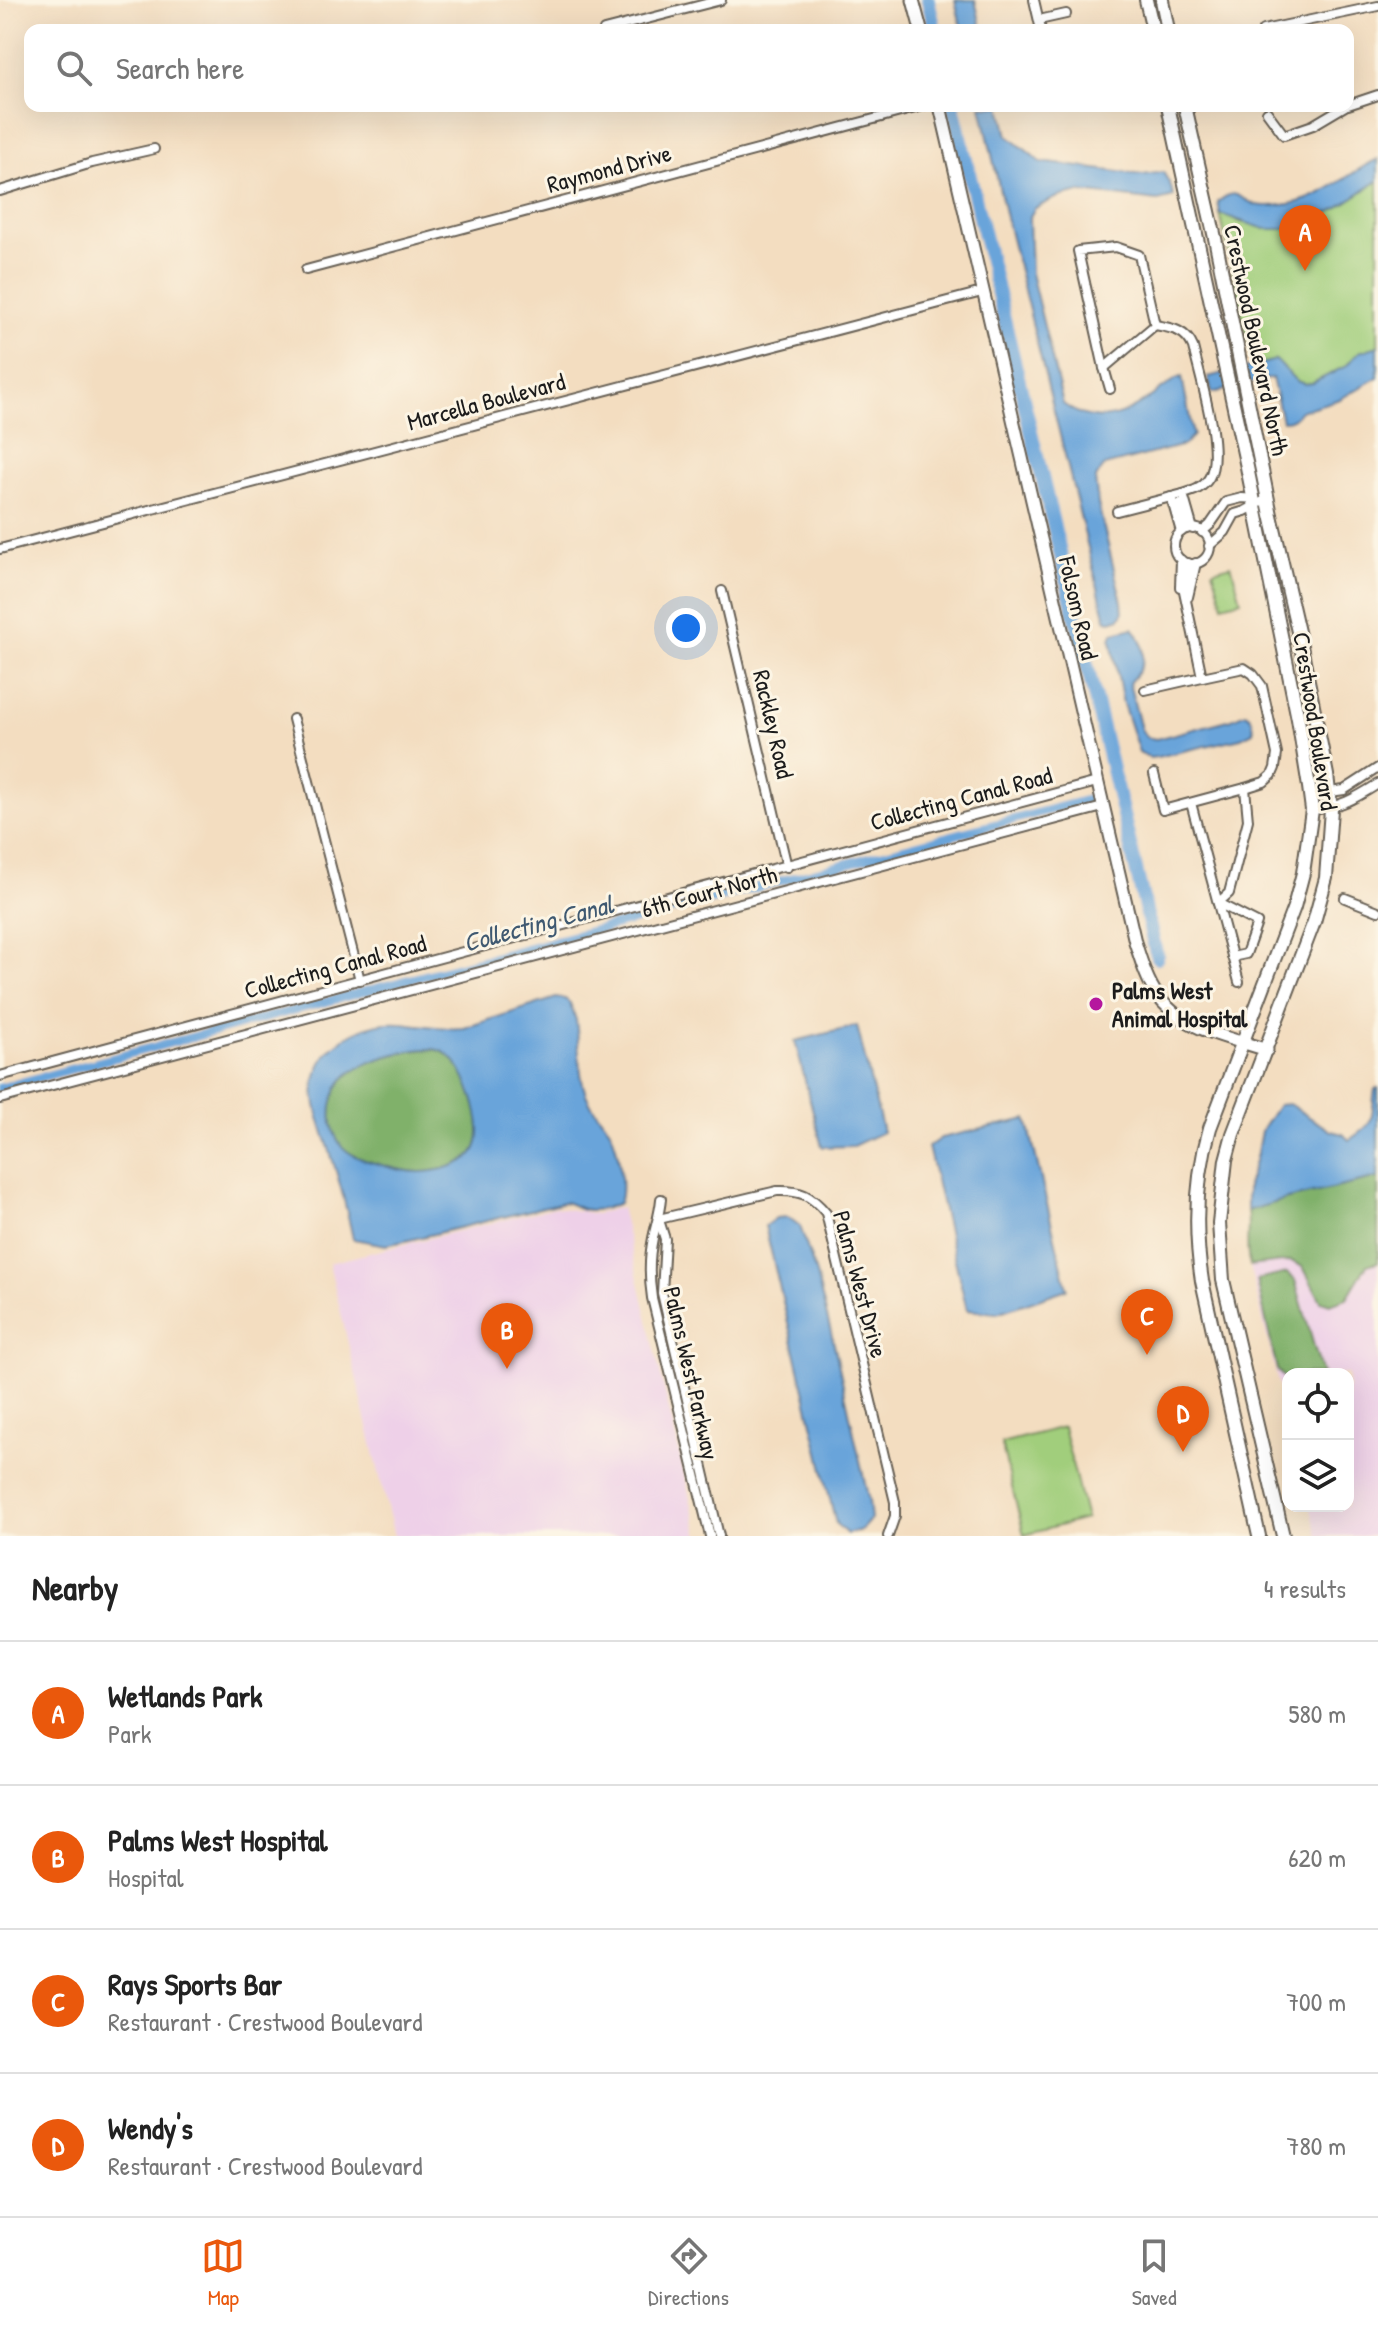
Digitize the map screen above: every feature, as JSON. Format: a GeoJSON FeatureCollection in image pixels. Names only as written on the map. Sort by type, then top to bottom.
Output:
{"type":"FeatureCollection","features":[{"type":"Feature","properties":{"kind":"main road"},"geometry":{"type":"LineString","coordinates":[[1146,0],[1152,24]]}},
{"type":"Feature","properties":{"kind":"main road"},"geometry":{"type":"LineString","coordinates":[[1162,0],[1167,24]]}},
{"type":"Feature","properties":{"kind":"main road","name":"Crestwood Boulevard North"},"geometry":{"type":"LineString","coordinates":[[1169,112],[1247,467]]}},
{"type":"Feature","properties":{"kind":"main road","name":"Crestwood Boulevard North"},"geometry":{"type":"LineString","coordinates":[[1186,112],[1287,583]]}},
{"type":"Feature","properties":{"kind":"main road","name":"Crestwood Boulevard"},"geometry":{"type":"LineString","coordinates":[[1247,467],[1298,719],[1312,810],[1303,873],[1294,907],[1202,1154],[1196,1217],[1202,1281],[1259,1536]]}},
{"type":"Feature","properties":{"kind":"main road","name":"Crestwood Boulevard"},"geometry":{"type":"LineString","coordinates":[[1283,1536],[1223,1280],[1219,1223],[1226,1160],[1233,1134],[1314,922],[1326,878],[1331,809],[1329,793],[1287,583]]}},
{"type":"Feature","properties":{"kind":"street"},"geometry":{"type":"LineString","coordinates":[[627,24],[721,0]]}},
{"type":"Feature","properties":{"kind":"street"},"geometry":{"type":"LineString","coordinates":[[913,0],[919,24]]}},
{"type":"Feature","properties":{"kind":"street"},"geometry":{"type":"LineString","coordinates":[[1034,0],[1040,24]]}},
{"type":"Feature","properties":{"kind":"street"},"geometry":{"type":"LineString","coordinates":[[1292,24],[1378,6]]}},
{"type":"Feature","properties":{"kind":"street"},"geometry":{"type":"LineString","coordinates":[[1042,24],[1066,14]]}},
{"type":"Feature","properties":{"kind":"street"},"geometry":{"type":"LineString","coordinates":[[1354,104],[1378,95]]}},
{"type":"Feature","properties":{"kind":"street","name":"Raymond Drive"},"geometry":{"type":"LineString","coordinates":[[306,270],[900,112]]}},
{"type":"Feature","properties":{"kind":"street","name":"Folsom Road"},"geometry":{"type":"LineString","coordinates":[[941,112],[1097,782],[1145,972],[1156,994],[1187,1023],[1267,1050]]}},
{"type":"Feature","properties":{"kind":"street"},"geometry":{"type":"LineString","coordinates":[[1267,112],[1284,135],[1313,125],[1336,112]]}},
{"type":"Feature","properties":{"kind":"street"},"geometry":{"type":"LineString","coordinates":[[0,191],[92,163],[154,149]]}},
{"type":"Feature","properties":{"kind":"street"},"geometry":{"type":"LineString","coordinates":[[1110,389],[1078,251],[1116,247],[1139,255],[1155,325]]}},
{"type":"Feature","properties":{"kind":"street","name":"Marcella Boulevard"},"geometry":{"type":"LineString","coordinates":[[0,549],[982,292]]}},
{"type":"Feature","properties":{"kind":"street"},"geometry":{"type":"LineString","coordinates":[[1104,368],[1155,325],[1174,328],[1188,337],[1193,347],[1213,438],[1214,468],[1208,481],[1199,489],[1117,511]]}},
{"type":"Feature","properties":{"kind":"street"},"geometry":{"type":"LineString","coordinates":[[1177,496],[1190,530],[1206,536],[1209,546],[1206,557],[1188,562],[1177,556],[1174,546],[1190,530],[1210,525],[1226,502],[1242,498],[1254,502]]}},
{"type":"Feature","properties":{"kind":"street"},"geometry":{"type":"LineString","coordinates":[[1209,546],[1225,532],[1235,514],[1254,502],[1267,499]]}},
{"type":"Feature","properties":{"kind":"street"},"geometry":{"type":"LineString","coordinates":[[1188,562],[1184,591],[1202,677]]}},
{"type":"Feature","properties":{"kind":"street","name":"Rackley Road"},"geometry":{"type":"LineString","coordinates":[[722,591],[787,867]]}},
{"type":"Feature","properties":{"kind":"street"},"geometry":{"type":"LineString","coordinates":[[1145,690],[1244,668],[1262,686],[1277,754],[1275,768],[1264,782],[1163,810],[1154,774]]}},
{"type":"Feature","properties":{"kind":"street"},"geometry":{"type":"LineString","coordinates":[[293,719],[360,980]]}},
{"type":"Feature","properties":{"kind":"street"},"geometry":{"type":"LineString","coordinates":[[1310,795],[1344,790],[1378,768]]}},
{"type":"Feature","properties":{"kind":"street","name":"Collecting Canal Road"},"geometry":{"type":"LineString","coordinates":[[0,1076],[1097,782]]}},
{"type":"Feature","properties":{"kind":"street"},"geometry":{"type":"LineString","coordinates":[[1312,810],[1331,809],[1349,803],[1378,784]]}},
{"type":"Feature","properties":{"kind":"street"},"geometry":{"type":"LineString","coordinates":[[1218,903],[1229,893],[1248,820],[1245,788]]}},
{"type":"Feature","properties":{"kind":"street"},"geometry":{"type":"LineString","coordinates":[[1191,803],[1239,982]]}},
{"type":"Feature","properties":{"kind":"street","name":"6th Court North"},"geometry":{"type":"LineString","coordinates":[[0,1099],[1103,807]]}},
{"type":"Feature","properties":{"kind":"street"},"geometry":{"type":"LineString","coordinates":[[1345,898],[1378,911]]}},
{"type":"Feature","properties":{"kind":"street"},"geometry":{"type":"LineString","coordinates":[[1218,903],[1257,923],[1246,954],[1232,957]]}},
{"type":"Feature","properties":{"kind":"street","name":"Palms West Drive"},"geometry":{"type":"LineString","coordinates":[[659,1219],[777,1191],[793,1190],[805,1193],[826,1213],[895,1502],[895,1516],[888,1536]]}},
{"type":"Feature","properties":{"kind":"street","name":"Palms West Parkway"},"geometry":{"type":"LineString","coordinates":[[661,1199],[653,1239],[652,1298],[710,1536]]}},
{"type":"Feature","properties":{"kind":"street","name":"Palms West Parkway"},"geometry":{"type":"LineString","coordinates":[[659,1219],[665,1239],[662,1293],[719,1536]]}},
{"type":"Feature","properties":{"kind":"shaded area"},"geometry":{"type":"Polygon","coordinates":[[[556,1207],[596,1214],[621,1207],[699,1536],[394,1536],[329,1263],[556,1207]]]}},
{"type":"Feature","properties":{"kind":"shaded area"},"geometry":{"type":"Polygon","coordinates":[[[1291,1261],[1303,1267],[1317,1294],[1354,1286],[1367,1265],[1378,1262],[1378,1536],[1318,1536],[1312,1512],[1354,1512],[1354,1368],[1282,1368],[1282,1399],[1250,1266],[1291,1261]]]}},
{"type":"Feature","properties":{"kind":"green space"},"geometry":{"type":"Polygon","coordinates":[[[1378,181],[1378,346],[1359,352],[1346,366],[1313,383],[1296,381],[1276,360],[1253,366],[1220,214],[1243,223],[1306,222],[1331,212],[1378,181]]]}},
{"type":"Feature","properties":{"kind":"green space"},"geometry":{"type":"Polygon","coordinates":[[[1231,565],[1241,600],[1223,605],[1213,570],[1231,565]]]}},
{"type":"Feature","properties":{"kind":"green space"},"geometry":{"type":"Polygon","coordinates":[[[425,1049],[440,1050],[448,1055],[469,1086],[479,1128],[478,1140],[471,1155],[450,1167],[415,1172],[368,1161],[344,1149],[335,1136],[331,1117],[334,1097],[343,1080],[358,1068],[377,1060],[425,1049]]]}},
{"type":"Feature","properties":{"kind":"green space"},"geometry":{"type":"Polygon","coordinates":[[[1378,1178],[1378,1262],[1367,1265],[1347,1298],[1330,1304],[1321,1301],[1303,1267],[1291,1261],[1250,1266],[1247,1211],[1378,1178]]]}},
{"type":"Feature","properties":{"kind":"green space"},"geometry":{"type":"Polygon","coordinates":[[[1287,1273],[1295,1280],[1320,1368],[1282,1368],[1282,1376],[1277,1370],[1257,1280],[1287,1273]]]}},
{"type":"Feature","properties":{"kind":"green space"},"geometry":{"type":"Polygon","coordinates":[[[1063,1427],[1086,1519],[1024,1535],[1001,1443],[1063,1427]]]}},
{"type":"Feature","properties":{"kind":"water"},"geometry":{"type":"Polygon","coordinates":[[[955,0],[975,0],[981,24],[961,24],[955,0]]]}},
{"type":"Feature","properties":{"kind":"water"},"geometry":{"type":"Polygon","coordinates":[[[982,112],[1002,112],[1008,136],[1041,162],[1143,175],[1163,172],[1174,197],[1158,201],[1081,192],[1058,197],[1035,208],[1029,218],[1031,273],[1063,404],[1094,418],[1108,417],[1136,407],[1182,377],[1193,435],[1184,445],[1104,466],[1095,479],[1098,504],[1122,602],[1123,613],[1120,618],[1111,621],[1106,620],[982,112]]]}},
{"type":"Feature","properties":{"kind":"water"},"geometry":{"type":"Polygon","coordinates":[[[1378,159],[1378,181],[1331,212],[1284,229],[1265,229],[1220,214],[1218,202],[1234,194],[1260,206],[1309,199],[1378,159]]]}},
{"type":"Feature","properties":{"kind":"water"},"geometry":{"type":"Polygon","coordinates":[[[1378,346],[1378,377],[1340,399],[1300,411],[1288,420],[1282,421],[1272,378],[1212,393],[1208,377],[1276,360],[1296,381],[1313,383],[1346,366],[1359,352],[1378,346]]]}},
{"type":"Feature","properties":{"kind":"water"},"geometry":{"type":"Polygon","coordinates":[[[1133,628],[1143,655],[1141,667],[1129,683],[1146,737],[1156,739],[1245,713],[1252,721],[1253,732],[1241,738],[1157,757],[1150,758],[1139,752],[1123,704],[1111,640],[1113,633],[1133,628]]]}},
{"type":"Feature","properties":{"kind":"water"},"geometry":{"type":"Polygon","coordinates":[[[556,998],[570,1003],[576,1020],[586,1094],[610,1130],[616,1146],[621,1177],[619,1203],[592,1210],[564,1202],[386,1245],[353,1239],[317,1112],[315,1085],[323,1059],[344,1038],[378,1024],[464,1028],[556,998]],[[428,1049],[376,1060],[358,1068],[343,1080],[334,1097],[332,1117],[336,1136],[348,1152],[388,1167],[420,1172],[450,1167],[465,1160],[475,1150],[479,1128],[477,1114],[462,1073],[448,1055],[440,1050],[428,1049]]]}},
{"type":"Feature","properties":{"kind":"water"},"geometry":{"type":"Polygon","coordinates":[[[857,1026],[883,1132],[853,1146],[822,1147],[795,1041],[857,1026]]]}},
{"type":"Feature","properties":{"kind":"water"},"geometry":{"type":"Polygon","coordinates":[[[1378,1088],[1378,1178],[1247,1211],[1247,1186],[1261,1131],[1278,1105],[1289,1104],[1349,1140],[1369,1124],[1375,1089],[1378,1088]]]}},
{"type":"Feature","properties":{"kind":"water"},"geometry":{"type":"Polygon","coordinates":[[[1027,1119],[1067,1289],[997,1313],[967,1310],[928,1147],[941,1138],[1027,1119]]]}},
{"type":"Feature","properties":{"kind":"water"},"geometry":{"type":"Polygon","coordinates":[[[788,1217],[800,1226],[816,1274],[869,1501],[871,1519],[861,1530],[847,1534],[836,1524],[765,1226],[776,1218],[788,1217]]]}},
{"type":"Feature","properties":{"kind":"waterway"},"geometry":{"type":"LineString","coordinates":[[928,0],[934,24]]}},
{"type":"Feature","properties":{"kind":"waterway"},"geometry":{"type":"LineString","coordinates":[[954,112],[1157,957]]}},
{"type":"Feature","properties":{"kind":"waterway","name":"Collecting Canal"},"geometry":{"type":"LineString","coordinates":[[0,1088],[1087,800]]}},
{"type":"Feature","properties":{"kind":"place","name":"Wetlands Park"},"geometry":{"type":"Point","coordinates":[1305,271]}},
{"type":"Feature","properties":{"kind":"place","name":"Palms West Animal Hospital"},"geometry":{"type":"Point","coordinates":[1096,1004]}},
{"type":"Feature","properties":{"kind":"place","name":"Rays Sports Bar"},"geometry":{"type":"Point","coordinates":[1147,1355]}},
{"type":"Feature","properties":{"kind":"place","name":"Palms West Hospital"},"geometry":{"type":"Point","coordinates":[507,1369]}},
{"type":"Feature","properties":{"kind":"place","name":"Wendy's"},"geometry":{"type":"Point","coordinates":[1183,1452]}}]}
